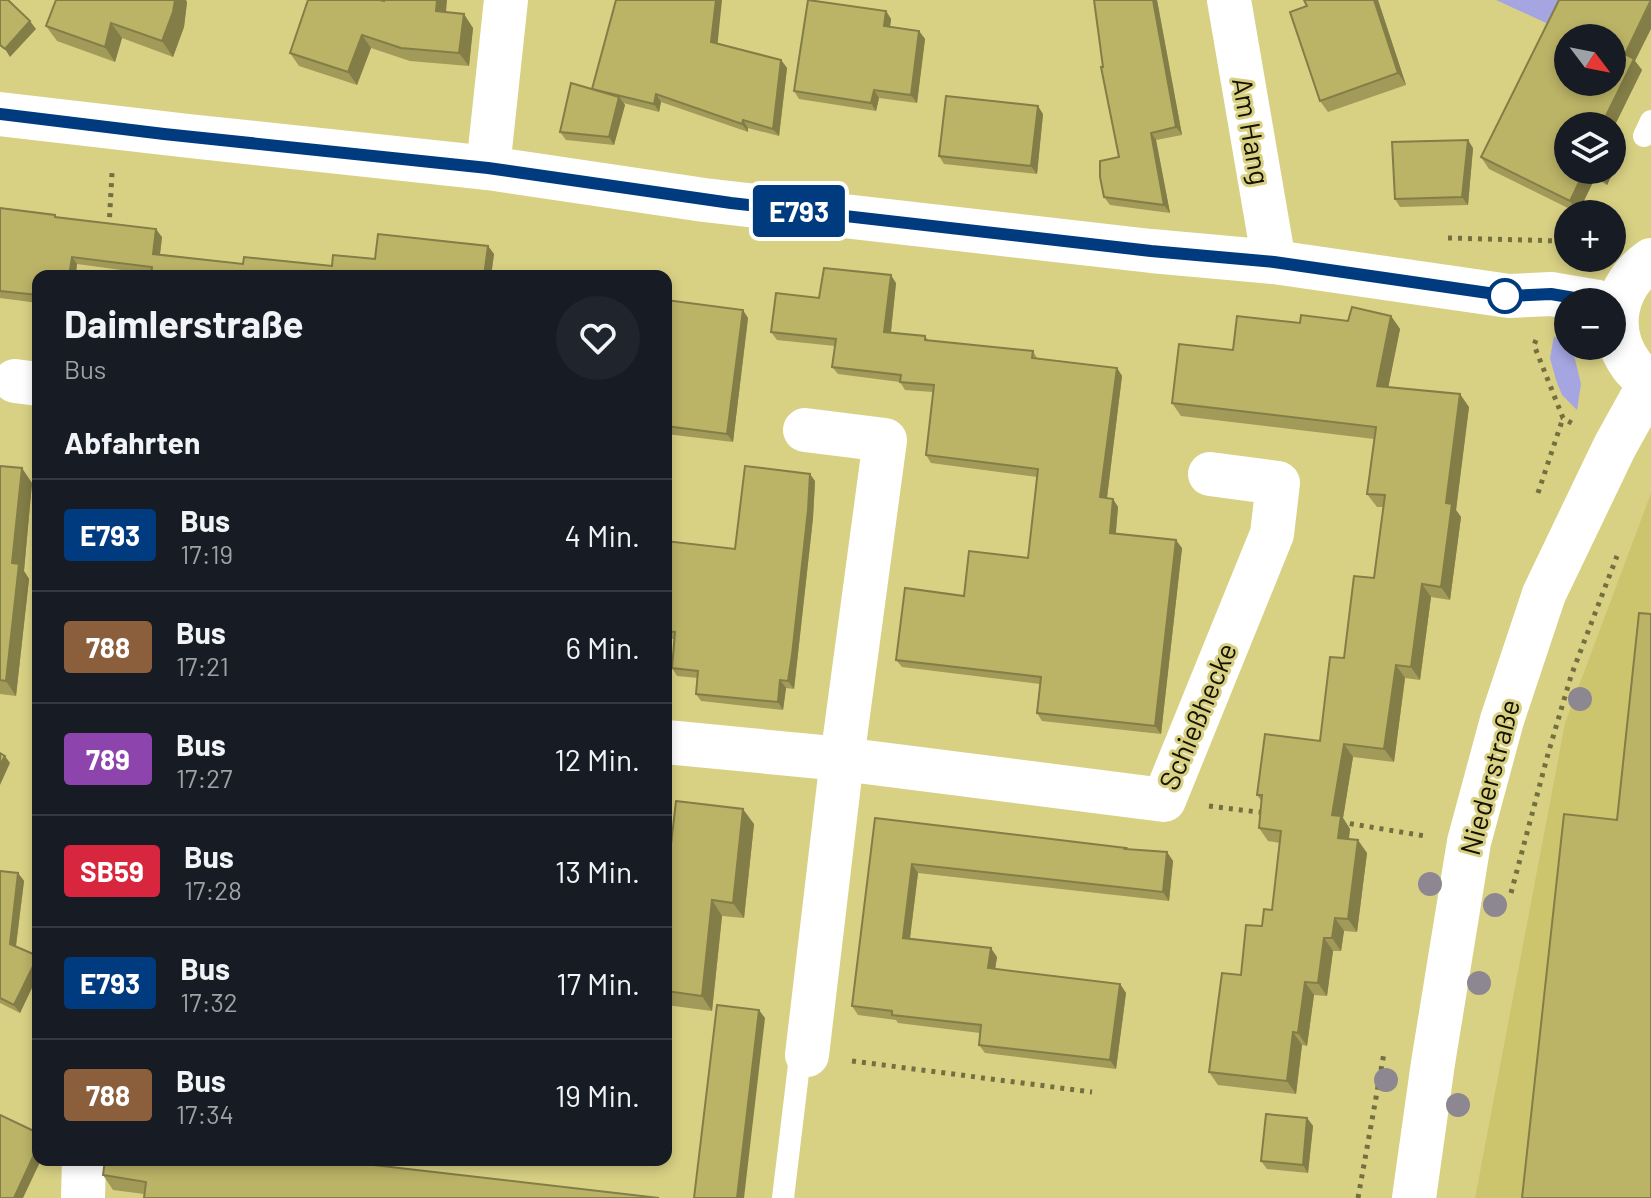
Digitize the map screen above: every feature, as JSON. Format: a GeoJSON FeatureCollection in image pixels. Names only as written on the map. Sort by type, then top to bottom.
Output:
{"type":"FeatureCollection","features":[{"type":"Feature","properties":{"kind":"street"},"geometry":{"type":"LineString","coordinates":[[488,168],[506,0]]}},
{"type":"Feature","properties":{"kind":"street","name":"Am Hang"},"geometry":{"type":"LineString","coordinates":[[1229,0],[1274,262]]}},
{"type":"Feature","properties":{"kind":"street"},"geometry":{"type":"LineString","coordinates":[[0,114],[488,168],[704,200],[1274,262],[1509,296],[1554,295]]}},
{"type":"Feature","properties":{"kind":"street"},"geometry":{"type":"LineString","coordinates":[[1622,288],[1651,260]]}},
{"type":"Feature","properties":{"kind":"street"},"geometry":{"type":"LineString","coordinates":[[1626,356],[1633,368],[1651,383]]}},
{"type":"Feature","properties":{"kind":"street","name":"Niederstraße"},"geometry":{"type":"LineString","coordinates":[[1414,1198],[1469,842],[1502,720],[1544,594],[1615,446],[1651,383]]}},
{"type":"Feature","properties":{"kind":"street"},"geometry":{"type":"LineString","coordinates":[[805,430],[885,440],[842,759],[807,1055]]}},
{"type":"Feature","properties":{"kind":"street","name":"Schießhecke"},"geometry":{"type":"LineString","coordinates":[[672,743],[842,759],[1164,800],[1272,534],[1278,483],[1210,474]]}},
{"type":"Feature","properties":{"kind":"street"},"geometry":{"type":"LineString","coordinates":[[83,1198],[84,1166]]}},
{"type":"Feature","properties":{"kind":"lane"},"geometry":{"type":"LineString","coordinates":[[783,1198],[799,1065],[807,1055]]}},
{"type":"Feature","properties":{"kind":"path"},"geometry":{"type":"LineString","coordinates":[[109,229],[114,128]]}},
{"type":"Feature","properties":{"kind":"path"},"geometry":{"type":"LineString","coordinates":[[1556,272],[1534,345],[1563,418],[1615,446]]}},
{"type":"Feature","properties":{"kind":"path"},"geometry":{"type":"LineString","coordinates":[[1507,905],[1571,676],[1617,556]]}},
{"type":"Feature","properties":{"kind":"path"},"geometry":{"type":"LineString","coordinates":[[1164,800],[1268,813]]}},
{"type":"Feature","properties":{"kind":"path"},"geometry":{"type":"LineString","coordinates":[[1327,821],[1469,842]]}},
{"type":"Feature","properties":{"kind":"path"},"geometry":{"type":"LineString","coordinates":[[807,1055],[1092,1092]]}},
{"type":"Feature","properties":{"kind":"shaded area"},"geometry":{"type":"Polygon","coordinates":[[[1496,0],[1571,0],[1559,24],[1554,27],[1496,0]]]}},
{"type":"Feature","properties":{"kind":"shaded area"},"geometry":{"type":"Polygon","coordinates":[[[1554,336],[1554,360],[1575,360],[1581,384],[1577,410],[1562,395],[1550,358],[1554,336]]]}},
{"type":"Feature","properties":{"kind":"shaded area"},"geometry":{"type":"Polygon","coordinates":[[[1651,493],[1651,1198],[1475,1198],[1565,723],[1651,493]]]}},
{"type":"Feature","properties":{"kind":"building"},"geometry":{"type":"Polygon","coordinates":[[[0,0],[8,0],[30,21],[5,49],[0,45],[0,0]]]}},
{"type":"Feature","properties":{"kind":"building"},"geometry":{"type":"Polygon","coordinates":[[[56,0],[175,0],[162,41],[111,23],[105,47],[46,26],[56,0]]]}},
{"type":"Feature","properties":{"kind":"building"},"geometry":{"type":"Polygon","coordinates":[[[308,0],[437,0],[436,11],[464,14],[459,53],[401,48],[362,35],[348,72],[290,53],[308,0]]]}},
{"type":"Feature","properties":{"kind":"building"},"geometry":{"type":"Polygon","coordinates":[[[616,0],[716,0],[711,42],[781,60],[773,129],[743,120],[742,124],[656,94],[654,104],[592,89],[616,0]]]}},
{"type":"Feature","properties":{"kind":"building"},"geometry":{"type":"Polygon","coordinates":[[[808,0],[886,11],[884,26],[919,31],[911,95],[874,90],[871,103],[794,91],[808,0]]]}},
{"type":"Feature","properties":{"kind":"building"},"geometry":{"type":"Polygon","coordinates":[[[1094,0],[1153,0],[1176,127],[1151,133],[1164,205],[1104,197],[1100,161],[1119,157],[1101,67],[1094,0]]]}},
{"type":"Feature","properties":{"kind":"building"},"geometry":{"type":"Polygon","coordinates":[[[1304,0],[1374,0],[1398,73],[1320,101],[1290,12],[1307,6],[1304,0]]]}},
{"type":"Feature","properties":{"kind":"building"},"geometry":{"type":"Polygon","coordinates":[[[1559,0],[1651,0],[1626,52],[1626,24],[1554,24],[1554,96],[1616,96],[1608,112],[1554,112],[1554,184],[1578,184],[1568,200],[1481,157],[1559,0]]]}},
{"type":"Feature","properties":{"kind":"building"},"geometry":{"type":"Polygon","coordinates":[[[1626,55],[1634,59],[1626,75],[1626,55]]]}},
{"type":"Feature","properties":{"kind":"building"},"geometry":{"type":"Polygon","coordinates":[[[571,83],[619,97],[609,137],[560,132],[571,83]]]}},
{"type":"Feature","properties":{"kind":"building"},"geometry":{"type":"Polygon","coordinates":[[[946,96],[1038,106],[1031,166],[939,156],[946,96]]]}},
{"type":"Feature","properties":{"kind":"building"},"geometry":{"type":"Polygon","coordinates":[[[1468,140],[1462,197],[1395,199],[1392,142],[1468,140]]]}},
{"type":"Feature","properties":{"kind":"building"},"geometry":{"type":"Polygon","coordinates":[[[0,208],[156,229],[153,254],[243,264],[244,257],[332,266],[333,255],[375,259],[378,234],[488,246],[485,270],[152,270],[152,267],[72,257],[70,270],[32,270],[32,294],[0,291],[0,208]]]}},
{"type":"Feature","properties":{"kind":"building"},"geometry":{"type":"Polygon","coordinates":[[[824,268],[891,275],[884,332],[925,336],[925,340],[1033,351],[1032,358],[1117,368],[1100,497],[1113,499],[1110,533],[1176,540],[1155,726],[1037,713],[1041,677],[896,660],[905,588],[964,596],[969,551],[1028,558],[1038,469],[926,455],[934,385],[900,382],[901,375],[832,367],[836,339],[771,332],[776,293],[819,298],[824,268]]]}},
{"type":"Feature","properties":{"kind":"building"},"geometry":{"type":"Polygon","coordinates":[[[672,301],[743,310],[727,434],[672,427],[672,301]]]}},
{"type":"Feature","properties":{"kind":"building"},"geometry":{"type":"Polygon","coordinates":[[[1352,307],[1391,316],[1377,386],[1460,394],[1446,503],[1452,504],[1441,587],[1422,584],[1411,667],[1396,665],[1384,749],[1344,744],[1332,815],[1341,816],[1338,838],[1358,840],[1348,919],[1335,918],[1332,938],[1324,938],[1318,983],[1305,982],[1298,1033],[1293,1032],[1287,1081],[1209,1072],[1222,973],[1241,975],[1246,925],[1262,926],[1264,909],[1272,910],[1281,831],[1259,828],[1262,795],[1257,795],[1265,734],[1320,741],[1330,657],[1344,658],[1354,576],[1374,578],[1385,495],[1367,494],[1376,427],[1172,403],[1179,344],[1233,350],[1237,316],[1300,323],[1301,315],[1348,321],[1352,307]]]}},
{"type":"Feature","properties":{"kind":"building"},"geometry":{"type":"Polygon","coordinates":[[[0,466],[22,468],[12,563],[19,564],[6,681],[0,680],[0,466]]]}},
{"type":"Feature","properties":{"kind":"building"},"geometry":{"type":"Polygon","coordinates":[[[745,466],[810,474],[792,655],[788,681],[780,680],[778,702],[696,694],[698,671],[672,668],[675,632],[672,632],[672,542],[735,549],[745,466]]]}},
{"type":"Feature","properties":{"kind":"building"},"geometry":{"type":"Polygon","coordinates":[[[1639,613],[1651,614],[1651,1198],[1522,1198],[1564,814],[1617,820],[1639,613]]]}},
{"type":"Feature","properties":{"kind":"building"},"geometry":{"type":"Polygon","coordinates":[[[676,801],[743,809],[733,903],[712,900],[702,996],[672,992],[672,836],[676,801]]]}},
{"type":"Feature","properties":{"kind":"building"},"geometry":{"type":"Polygon","coordinates":[[[875,818],[1167,852],[1163,892],[912,864],[903,938],[991,948],[988,968],[1120,984],[1110,1060],[979,1045],[981,1025],[892,1015],[892,1011],[852,1006],[875,818]]]}},
{"type":"Feature","properties":{"kind":"building"},"geometry":{"type":"Polygon","coordinates":[[[0,871],[18,873],[10,944],[32,953],[32,968],[14,1005],[0,998],[0,871]]]}},
{"type":"Feature","properties":{"kind":"building"},"geometry":{"type":"Polygon","coordinates":[[[717,1005],[759,1010],[737,1198],[694,1198],[717,1005]]]}},
{"type":"Feature","properties":{"kind":"building"},"geometry":{"type":"Polygon","coordinates":[[[1266,1114],[1307,1118],[1303,1165],[1261,1161],[1266,1114]]]}},
{"type":"Feature","properties":{"kind":"building"},"geometry":{"type":"Polygon","coordinates":[[[0,1115],[32,1130],[32,1159],[14,1198],[0,1198],[0,1115]]]}},
{"type":"Feature","properties":{"kind":"building"},"geometry":{"type":"Polygon","coordinates":[[[104,1166],[382,1166],[659,1198],[144,1198],[146,1182],[103,1175],[104,1166]]]}},
{"type":"Feature","properties":{"kind":"bus line","name":"E793"},"geometry":{"type":"LineString","coordinates":[[0,114],[488,168],[704,200],[1274,262],[1509,296],[1554,295]]}}]}
